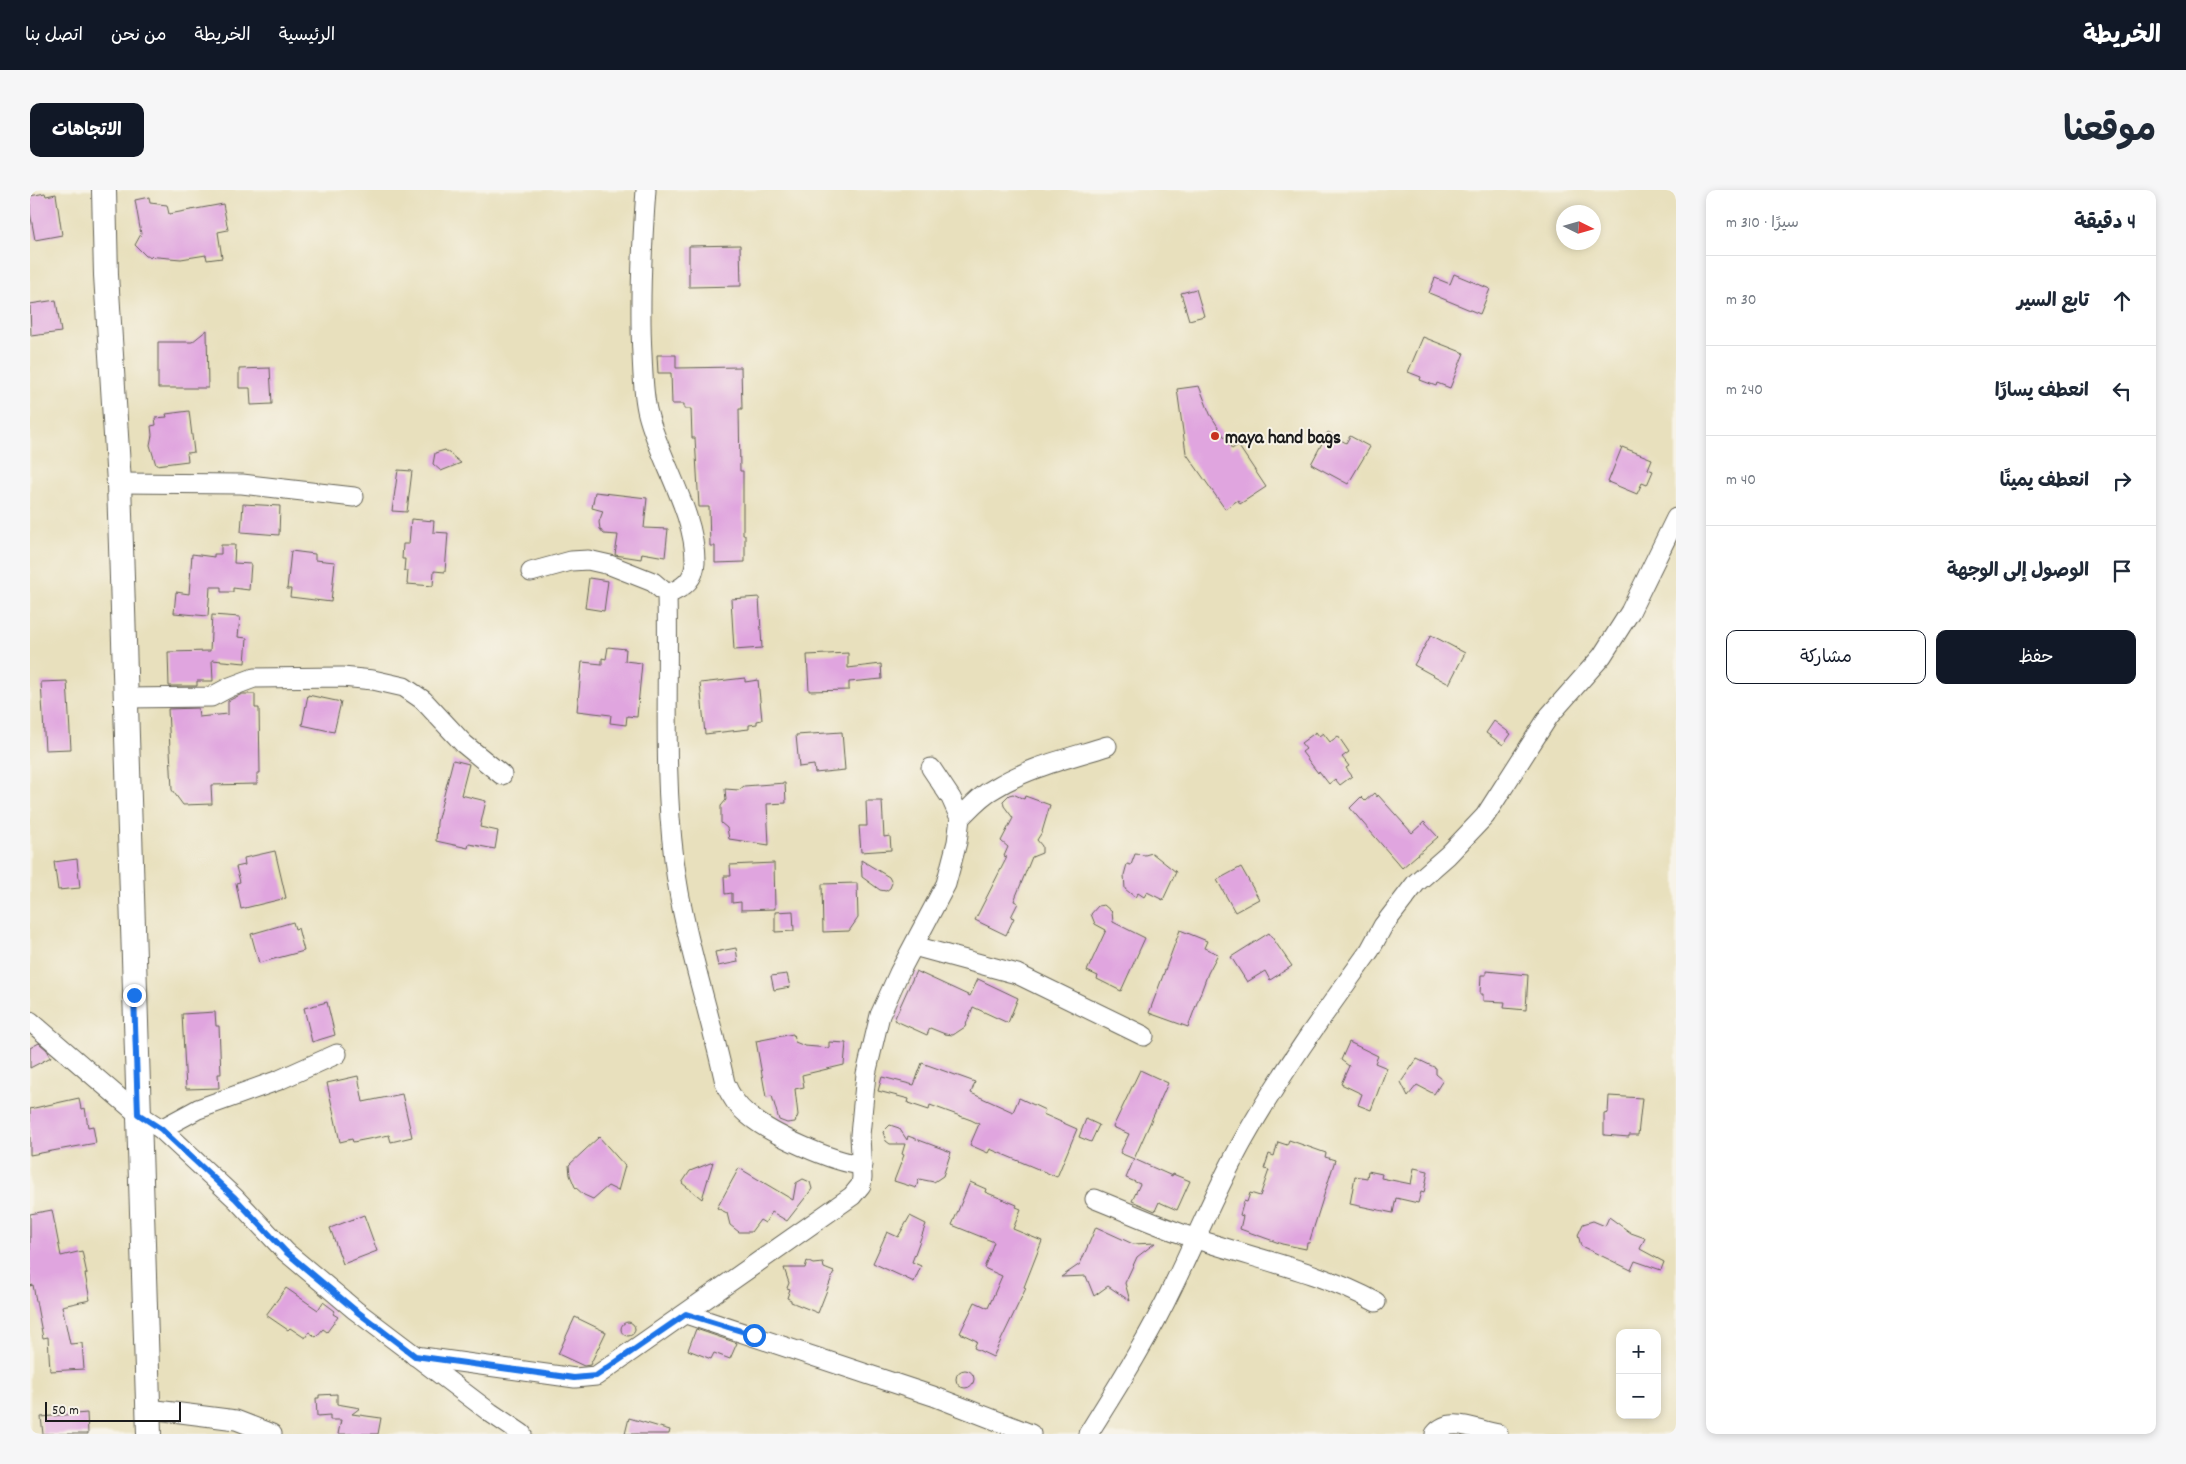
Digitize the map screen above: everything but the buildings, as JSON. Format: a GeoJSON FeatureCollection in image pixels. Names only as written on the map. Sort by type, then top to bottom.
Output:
{"type":"FeatureCollection","features":[{"type":"Feature","properties":{"kind":"street"},"geometry":{"type":"LineString","coordinates":[[104,190],[106,275],[119,483],[149,1434]]}},
{"type":"Feature","properties":{"kind":"street"},"geometry":{"type":"LineString","coordinates":[[646,190],[641,266],[643,384],[648,415],[679,492],[694,543],[695,565],[690,580],[679,590],[667,594]]}},
{"type":"Feature","properties":{"kind":"street"},"geometry":{"type":"LineString","coordinates":[[119,483],[242,484],[354,497]]}},
{"type":"Feature","properties":{"kind":"street"},"geometry":{"type":"LineString","coordinates":[[1088,1434],[1128,1368],[1173,1287],[1243,1140],[1324,1014],[1370,950],[1383,926],[1416,883],[1448,856],[1484,816],[1549,716],[1602,656],[1630,612],[1676,518]]}},
{"type":"Feature","properties":{"kind":"street"},"geometry":{"type":"LineString","coordinates":[[531,572],[570,561],[588,560],[610,565],[653,582],[667,594],[666,726],[674,858],[680,902],[725,1083],[731,1096],[746,1114],[767,1127],[820,1154],[845,1163],[862,1165]]}},
{"type":"Feature","properties":{"kind":"street"},"geometry":{"type":"LineString","coordinates":[[126,698],[211,697],[254,678],[342,677],[404,686],[423,700],[464,744],[502,775]]}},
{"type":"Feature","properties":{"kind":"street"},"geometry":{"type":"LineString","coordinates":[[960,818],[979,799],[995,787],[1031,771],[1107,746]]}},
{"type":"Feature","properties":{"kind":"street"},"geometry":{"type":"LineString","coordinates":[[415,1356],[574,1378],[596,1376],[852,1196],[861,1185],[860,1136],[866,1074],[880,1015],[946,884],[958,842],[960,818],[951,798],[932,768]]}},
{"type":"Feature","properties":{"kind":"street"},"geometry":{"type":"LineString","coordinates":[[914,946],[1017,974],[1144,1036]]}},
{"type":"Feature","properties":{"kind":"street"},"geometry":{"type":"LineString","coordinates":[[30,1021],[138,1114],[161,1129],[235,1198],[286,1252],[355,1310],[490,1414],[522,1434]]}},
{"type":"Feature","properties":{"kind":"street"},"geometry":{"type":"LineString","coordinates":[[161,1129],[198,1108],[279,1080],[336,1054]]}},
{"type":"Feature","properties":{"kind":"street"},"geometry":{"type":"LineString","coordinates":[[1095,1199],[1195,1238],[1314,1275],[1376,1302]]}},
{"type":"Feature","properties":{"kind":"street"},"geometry":{"type":"LineString","coordinates":[[686,1314],[933,1396],[1031,1434]]}},
{"type":"Feature","properties":{"kind":"street"},"geometry":{"type":"LineString","coordinates":[[148,1409],[236,1420],[272,1434]]}},
{"type":"Feature","properties":{"kind":"street"},"geometry":{"type":"LineString","coordinates":[[1435,1434],[1448,1424],[1498,1434]]}},
{"type":"Feature","properties":{"kind":"place","name":"maya hand bags"},"geometry":{"type":"Point","coordinates":[1215,436]}},
{"type":"Feature","properties":{"kind":"route"},"geometry":{"type":"LineString","coordinates":[[134,995],[138,1114],[161,1129],[235,1198],[286,1252],[355,1310],[415,1356],[574,1378],[596,1376],[686,1314],[754,1335]]}}]}
